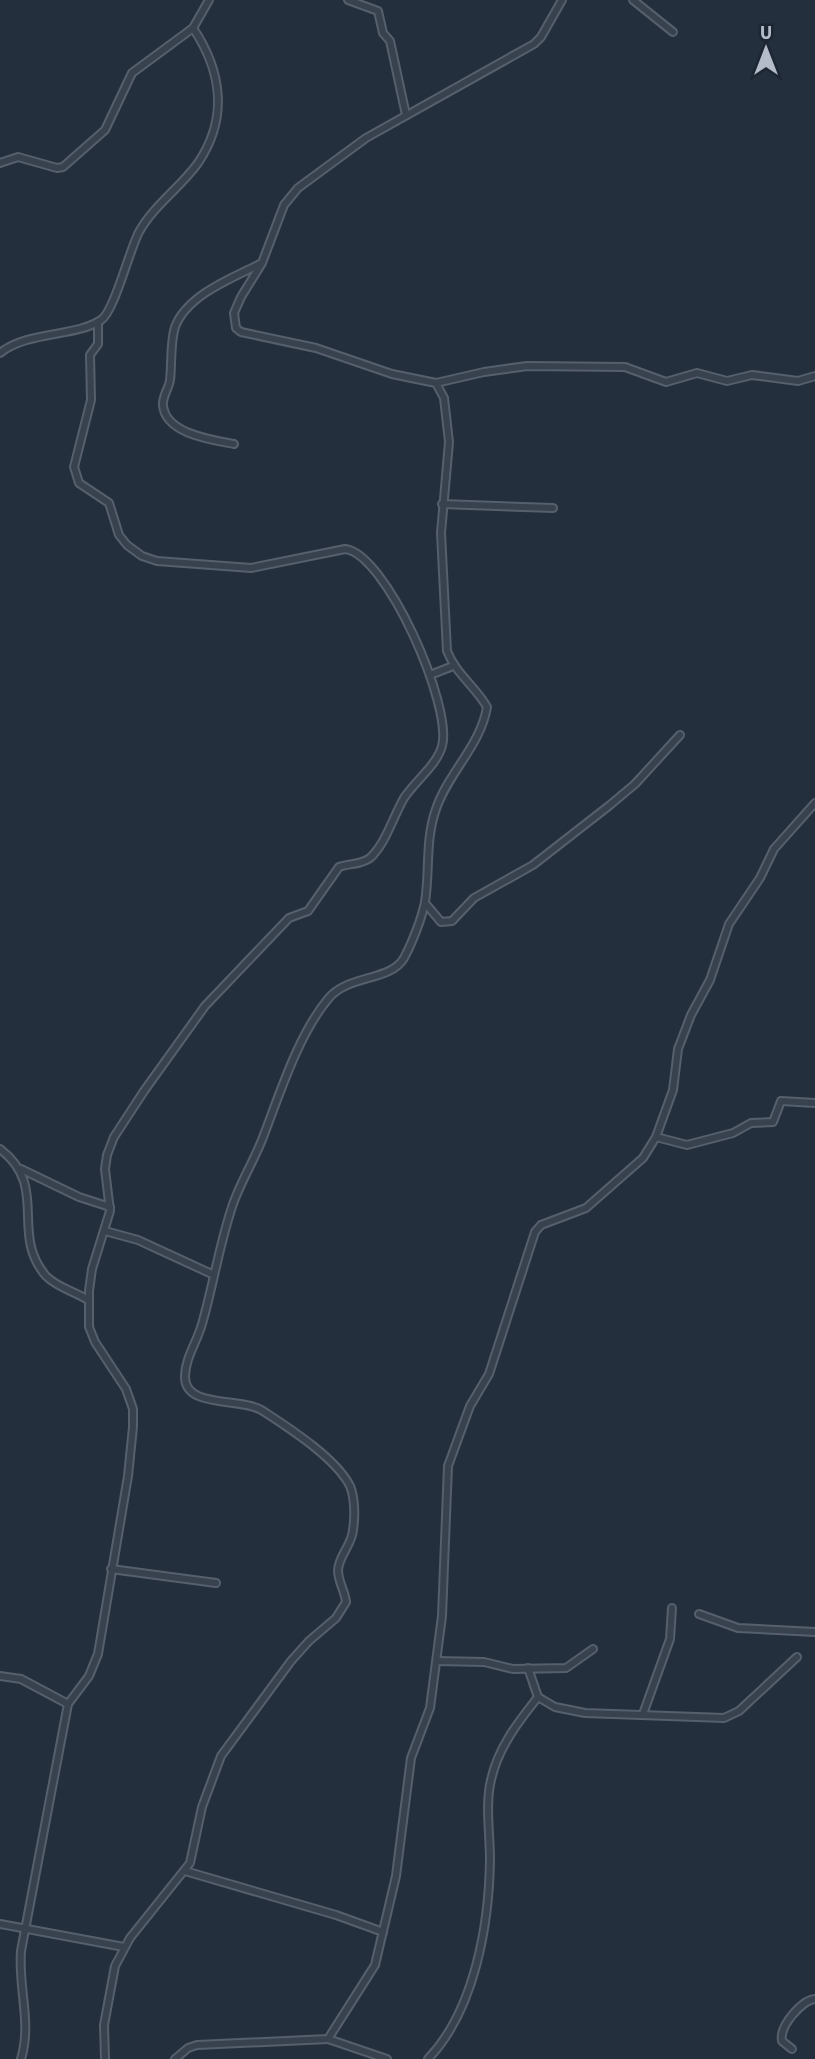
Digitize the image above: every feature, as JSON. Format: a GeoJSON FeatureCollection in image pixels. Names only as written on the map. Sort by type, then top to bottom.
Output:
{"type":"FeatureCollection","features":[{"type":"Feature","properties":{"kind":"street"},"geometry":{"type":"LineString","coordinates":[[0,163],[18,158],[57,168],[63,167],[105,130],[132,73],[193,28],[209,0]]}},
{"type":"Feature","properties":{"kind":"street"},"geometry":{"type":"LineString","coordinates":[[348,0],[378,11],[383,33],[390,41],[406,116]]}},
{"type":"Feature","properties":{"kind":"street"},"geometry":{"type":"LineString","coordinates":[[562,0],[541,37],[534,44],[366,138],[298,188],[284,205],[262,263],[234,313],[236,328],[241,332],[316,348],[392,374],[436,383],[527,366],[625,367],[666,382],[697,373],[727,381],[752,375],[798,382],[815,376]]}},
{"type":"Feature","properties":{"kind":"street"},"geometry":{"type":"LineString","coordinates":[[633,0],[673,32]]}},
{"type":"Feature","properties":{"kind":"street"},"geometry":{"type":"LineString","coordinates":[[0,353],[25,341],[98,322],[111,309],[127,258],[151,213],[198,163],[207,144],[215,113],[218,77],[193,28]]}},
{"type":"Feature","properties":{"kind":"street"},"geometry":{"type":"LineString","coordinates":[[234,444],[186,431],[169,419],[163,401],[170,382],[174,330],[181,317],[217,286],[262,263]]}},
{"type":"Feature","properties":{"kind":"street"},"geometry":{"type":"LineString","coordinates":[[21,2059],[26,2029],[19,1975],[25,1930],[68,1704],[94,1667],[128,1476],[133,1409],[125,1389],[95,1342],[89,1327],[88,1300],[95,1256],[105,1231],[110,1207],[105,1169],[114,1138],[205,1006],[289,918],[308,911],[340,867],[361,863],[372,856],[405,797],[438,754],[443,730],[442,709],[430,675],[383,581],[369,561],[355,550],[345,549],[251,568],[158,561],[142,556],[127,545],[119,535],[109,503],[79,483],[74,467],[91,400],[90,355],[98,344],[98,322]]}},
{"type":"Feature","properties":{"kind":"street"},"geometry":{"type":"LineString","coordinates":[[105,2059],[108,2000],[115,1966],[124,1947],[185,1871],[192,1855],[202,1807],[221,1756],[291,1661],[344,1607],[346,1597],[338,1567],[353,1531],[351,1488],[343,1476],[300,1436],[260,1408],[230,1401],[206,1400],[191,1393],[185,1374],[233,1204],[253,1164],[290,1067],[321,1009],[342,987],[395,968],[403,959],[425,903],[428,835],[437,806],[483,727],[487,707],[478,691],[453,666],[445,633],[446,589],[440,533],[449,442],[444,398],[436,383]]}},
{"type":"Feature","properties":{"kind":"street"},"geometry":{"type":"LineString","coordinates":[[442,504],[553,508]]}},
{"type":"Feature","properties":{"kind":"street"},"geometry":{"type":"LineString","coordinates":[[430,675],[453,666]]}},
{"type":"Feature","properties":{"kind":"street"},"geometry":{"type":"LineString","coordinates":[[425,903],[441,922],[452,921],[474,898],[533,865],[610,805],[643,776],[680,735]]}},
{"type":"Feature","properties":{"kind":"street"},"geometry":{"type":"LineString","coordinates":[[328,2039],[371,1975],[396,1875],[411,1758],[428,1714],[437,1661],[447,1466],[470,1406],[489,1374],[535,1232],[541,1225],[567,1217],[596,1201],[643,1158],[656,1137],[673,1090],[678,1049],[691,1015],[710,979],[729,924],[780,840],[815,803]]}},
{"type":"Feature","properties":{"kind":"street"},"geometry":{"type":"LineString","coordinates":[[656,1137],[687,1145],[738,1132],[751,1123],[773,1122],[781,1101],[815,1103]]}},
{"type":"Feature","properties":{"kind":"street"},"geometry":{"type":"LineString","coordinates":[[0,1149],[21,1169],[79,1197],[110,1207]]}},
{"type":"Feature","properties":{"kind":"street"},"geometry":{"type":"LineString","coordinates":[[21,1169],[28,1186],[29,1238],[41,1268],[59,1287],[88,1300]]}},
{"type":"Feature","properties":{"kind":"street"},"geometry":{"type":"LineString","coordinates":[[105,1231],[138,1240],[214,1275]]}},
{"type":"Feature","properties":{"kind":"street"},"geometry":{"type":"LineString","coordinates":[[111,1569],[216,1583]]}},
{"type":"Feature","properties":{"kind":"street"},"geometry":{"type":"LineString","coordinates":[[643,1714],[670,1639],[672,1608]]}},
{"type":"Feature","properties":{"kind":"street"},"geometry":{"type":"LineString","coordinates":[[699,1614],[738,1628],[815,1632]]}},
{"type":"Feature","properties":{"kind":"street"},"geometry":{"type":"LineString","coordinates":[[437,1661],[484,1662],[513,1669],[566,1668],[593,1649]]}},
{"type":"Feature","properties":{"kind":"street"},"geometry":{"type":"LineString","coordinates":[[528,1668],[538,1698],[555,1707],[585,1713],[713,1718],[733,1716],[797,1657]]}},
{"type":"Feature","properties":{"kind":"street"},"geometry":{"type":"LineString","coordinates":[[0,1676],[21,1679],[68,1704]]}},
{"type":"Feature","properties":{"kind":"street"},"geometry":{"type":"LineString","coordinates":[[428,2059],[459,2009],[481,1947],[489,1878],[490,1782],[498,1756],[538,1698]]}},
{"type":"Feature","properties":{"kind":"street"},"geometry":{"type":"LineString","coordinates":[[185,1871],[383,1931]]}},
{"type":"Feature","properties":{"kind":"street"},"geometry":{"type":"LineString","coordinates":[[0,1924],[124,1947]]}},
{"type":"Feature","properties":{"kind":"street"},"geometry":{"type":"LineString","coordinates":[[792,2049],[782,2041],[783,2027],[804,2003],[815,1999]]}},
{"type":"Feature","properties":{"kind":"street"},"geometry":{"type":"LineString","coordinates":[[175,2059],[197,2045],[328,2039],[387,2059]]}}]}
